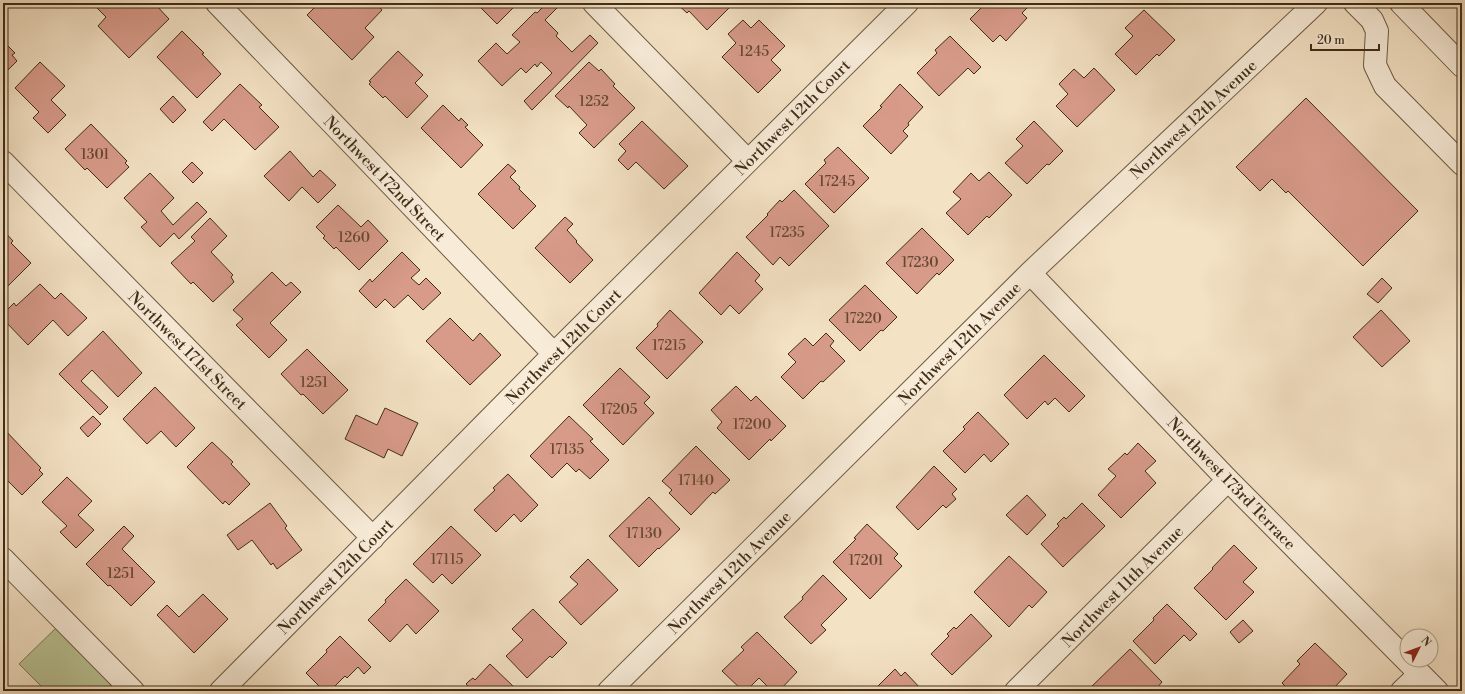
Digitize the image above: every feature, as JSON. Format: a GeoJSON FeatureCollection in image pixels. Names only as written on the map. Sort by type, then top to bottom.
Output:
{"type":"FeatureCollection","features":[{"type":"Feature","properties":{"kind":"street","name":"Northwest 172nd Street"},"geometry":{"type":"LineString","coordinates":[[217,3],[554,354]]}},
{"type":"Feature","properties":{"kind":"street"},"geometry":{"type":"LineString","coordinates":[[594,3],[748,161]]}},
{"type":"Feature","properties":{"kind":"street","name":"Northwest 12th Court"},"geometry":{"type":"LineString","coordinates":[[221,691],[554,354],[907,3]]}},
{"type":"Feature","properties":{"kind":"street","name":"Northwest 12th Avenue"},"geometry":{"type":"LineString","coordinates":[[609,691],[1030,273],[1316,3]]}},
{"type":"Feature","properties":{"kind":"street"},"geometry":{"type":"LineString","coordinates":[[1356,3],[1372,20],[1377,30],[1375,65],[1386,86],[1462,164]]}},
{"type":"Feature","properties":{"kind":"street"},"geometry":{"type":"LineString","coordinates":[[1401,3],[1462,66]]}},
{"type":"Feature","properties":{"kind":"street","name":"Northwest 171st Street"},"geometry":{"type":"LineString","coordinates":[[3,162],[373,538]]}},
{"type":"Feature","properties":{"kind":"street","name":"Northwest 173rd Terrace"},"geometry":{"type":"LineString","coordinates":[[1030,273],[1228,480],[1437,691]]}},
{"type":"Feature","properties":{"kind":"street","name":"Northwest 11th Avenue"},"geometry":{"type":"LineString","coordinates":[[1016,691],[1228,480]]}},
{"type":"Feature","properties":{"kind":"street"},"geometry":{"type":"LineString","coordinates":[[3,559],[133,691]]}},
{"type":"Feature","properties":{"kind":"street"},"geometry":{"type":"LineString","coordinates":[[1402,691],[1420,674]]}},
{"type":"Feature","properties":{"kind":"green space"},"geometry":{"type":"Polygon","coordinates":[[[58,626],[123,691],[46,691],[19,664],[58,626]]]}},
{"type":"Feature","properties":{"kind":"building"},"geometry":{"type":"Polygon","coordinates":[[[98,3],[154,3],[169,19],[129,58],[98,26],[106,17],[95,6],[98,3]]]}},
{"type":"Feature","properties":{"kind":"building"},"geometry":{"type":"Polygon","coordinates":[[[319,3],[376,3],[382,10],[365,28],[374,37],[352,60],[307,15],[319,3]]]}},
{"type":"Feature","properties":{"kind":"building"},"geometry":{"type":"Polygon","coordinates":[[[476,3],[518,3],[497,24],[476,3]]]}},
{"type":"Feature","properties":{"kind":"building"},"geometry":{"type":"Polygon","coordinates":[[[547,3],[562,3],[545,20],[558,33],[556,36],[572,52],[590,35],[598,43],[532,110],[524,101],[552,73],[541,62],[537,67],[535,64],[526,73],[521,68],[502,86],[478,61],[496,43],[507,54],[520,42],[512,35],[535,12],[537,13],[547,3]]]}},
{"type":"Feature","properties":{"kind":"building"},"geometry":{"type":"Polygon","coordinates":[[[676,3],[724,3],[729,8],[707,30],[689,11],[687,13],[676,3]]]}},
{"type":"Feature","properties":{"kind":"building"},"geometry":{"type":"Polygon","coordinates":[[[986,3],[1031,4],[1022,13],[1027,18],[1006,41],[1000,35],[993,42],[970,19],[986,3]]]}},
{"type":"Feature","properties":{"kind":"building"},"geometry":{"type":"Polygon","coordinates":[[[1144,10],[1175,40],[1159,56],[1157,54],[1136,75],[1115,54],[1133,36],[1125,28],[1144,10]]]}},
{"type":"Feature","properties":{"kind":"building"},"geometry":{"type":"Polygon","coordinates":[[[743,20],[751,28],[759,20],[785,46],[771,60],[781,70],[758,93],[722,57],[736,43],[728,34],[743,20]]]}},
{"type":"Feature","properties":{"kind":"building"},"geometry":{"type":"Polygon","coordinates":[[[182,31],[204,53],[202,54],[221,74],[197,98],[157,57],[182,31]]]}},
{"type":"Feature","properties":{"kind":"building"},"geometry":{"type":"Polygon","coordinates":[[[950,36],[981,67],[974,74],[968,68],[939,96],[917,73],[937,53],[935,50],[950,36]]]}},
{"type":"Feature","properties":{"kind":"building"},"geometry":{"type":"Polygon","coordinates":[[[3,41],[15,53],[12,55],[17,61],[3,75],[3,41]]]}},
{"type":"Feature","properties":{"kind":"building"},"geometry":{"type":"Polygon","coordinates":[[[398,51],[423,75],[415,83],[428,96],[407,118],[385,96],[383,98],[369,84],[371,82],[369,81],[398,51]]]}},
{"type":"Feature","properties":{"kind":"building"},"geometry":{"type":"Polygon","coordinates":[[[40,62],[65,86],[51,100],[66,115],[48,133],[33,118],[39,112],[15,88],[40,62]]]}},
{"type":"Feature","properties":{"kind":"building"},"geometry":{"type":"Polygon","coordinates":[[[589,62],[599,71],[601,69],[615,84],[613,86],[635,108],[594,148],[579,133],[587,125],[569,106],[568,108],[555,96],[589,62]]]}},
{"type":"Feature","properties":{"kind":"building"},"geometry":{"type":"Polygon","coordinates":[[[1094,68],[1115,90],[1077,127],[1056,106],[1068,94],[1059,84],[1074,69],[1084,78],[1094,68]]]}},
{"type":"Feature","properties":{"kind":"building"},"geometry":{"type":"Polygon","coordinates":[[[240,84],[262,105],[259,107],[279,127],[255,150],[224,119],[212,131],[203,122],[240,84]]]}},
{"type":"Feature","properties":{"kind":"building"},"geometry":{"type":"Polygon","coordinates":[[[900,84],[923,107],[908,123],[909,125],[903,131],[908,136],[891,154],[863,126],[882,107],[880,106],[900,84]]]}},
{"type":"Feature","properties":{"kind":"building"},"geometry":{"type":"Polygon","coordinates":[[[173,96],[186,110],[173,123],[160,109],[173,96]]]}},
{"type":"Feature","properties":{"kind":"building"},"geometry":{"type":"Polygon","coordinates":[[[1306,98],[1418,211],[1363,266],[1288,191],[1286,193],[1272,179],[1260,191],[1236,167],[1306,98]]]}},
{"type":"Feature","properties":{"kind":"building"},"geometry":{"type":"Polygon","coordinates":[[[443,105],[459,121],[461,118],[468,125],[465,127],[483,145],[461,168],[421,128],[443,105]]]}},
{"type":"Feature","properties":{"kind":"building"},"geometry":{"type":"Polygon","coordinates":[[[642,121],[688,166],[664,189],[636,162],[628,170],[618,160],[626,151],[619,144],[642,121]]]}},
{"type":"Feature","properties":{"kind":"building"},"geometry":{"type":"Polygon","coordinates":[[[1034,121],[1063,151],[1049,165],[1047,164],[1027,184],[1005,163],[1023,146],[1016,139],[1034,121]]]}},
{"type":"Feature","properties":{"kind":"building"},"geometry":{"type":"Polygon","coordinates":[[[91,124],[127,161],[125,163],[129,167],[107,188],[87,168],[85,170],[65,149],[91,124]]]}},
{"type":"Feature","properties":{"kind":"building"},"geometry":{"type":"Polygon","coordinates":[[[838,147],[869,178],[834,213],[805,184],[826,163],[824,160],[838,147]]]}},
{"type":"Feature","properties":{"kind":"building"},"geometry":{"type":"Polygon","coordinates":[[[290,151],[313,177],[320,170],[336,185],[318,203],[302,187],[289,201],[264,176],[290,151]]]}},
{"type":"Feature","properties":{"kind":"building"},"geometry":{"type":"Polygon","coordinates":[[[192,162],[203,173],[193,183],[182,172],[192,162]]]}},
{"type":"Feature","properties":{"kind":"building"},"geometry":{"type":"Polygon","coordinates":[[[508,164],[516,171],[510,177],[520,187],[519,189],[536,206],[513,229],[478,194],[508,164]]]}},
{"type":"Feature","properties":{"kind":"building"},"geometry":{"type":"Polygon","coordinates":[[[989,172],[1012,195],[989,218],[987,216],[968,235],[946,213],[961,199],[953,192],[971,173],[979,181],[989,172]]]}},
{"type":"Feature","properties":{"kind":"building"},"geometry":{"type":"Polygon","coordinates":[[[150,173],[174,198],[161,211],[173,225],[197,202],[207,212],[179,239],[174,233],[160,247],[141,227],[147,222],[124,198],[150,173]]]}},
{"type":"Feature","properties":{"kind":"building"},"geometry":{"type":"Polygon","coordinates":[[[794,190],[829,226],[789,266],[780,257],[773,265],[746,237],[768,215],[767,214],[780,200],[782,202],[794,190]]]}},
{"type":"Feature","properties":{"kind":"building"},"geometry":{"type":"Polygon","coordinates":[[[338,205],[361,227],[368,220],[388,241],[359,270],[336,247],[334,249],[323,238],[325,236],[316,227],[338,205]]]}},
{"type":"Feature","properties":{"kind":"building"},"geometry":{"type":"Polygon","coordinates":[[[565,217],[573,224],[567,230],[593,260],[570,283],[535,248],[565,217]]]}},
{"type":"Feature","properties":{"kind":"building"},"geometry":{"type":"Polygon","coordinates":[[[210,218],[227,236],[211,252],[233,275],[231,277],[234,282],[213,302],[193,282],[191,284],[171,263],[195,241],[191,237],[210,218]]]}},
{"type":"Feature","properties":{"kind":"building"},"geometry":{"type":"Polygon","coordinates":[[[922,228],[954,260],[939,275],[937,273],[917,294],[886,263],[922,228]]]}},
{"type":"Feature","properties":{"kind":"building"},"geometry":{"type":"Polygon","coordinates":[[[3,230],[13,241],[11,243],[31,263],[7,287],[3,283],[3,230]]]}},
{"type":"Feature","properties":{"kind":"building"},"geometry":{"type":"Polygon","coordinates":[[[402,252],[420,270],[411,278],[419,285],[426,278],[441,293],[423,310],[408,295],[394,308],[385,299],[376,308],[359,291],[370,279],[372,282],[402,252]]]}},
{"type":"Feature","properties":{"kind":"building"},"geometry":{"type":"Polygon","coordinates":[[[737,252],[760,275],[755,281],[763,289],[739,314],[730,305],[721,315],[699,293],[737,252]]]}},
{"type":"Feature","properties":{"kind":"building"},"geometry":{"type":"Polygon","coordinates":[[[272,272],[286,286],[291,282],[301,292],[270,323],[287,340],[269,358],[236,325],[243,319],[233,310],[272,272]]]}},
{"type":"Feature","properties":{"kind":"building"},"geometry":{"type":"Polygon","coordinates":[[[1382,278],[1392,288],[1378,303],[1367,294],[1382,278]]]}},
{"type":"Feature","properties":{"kind":"building"},"geometry":{"type":"Polygon","coordinates":[[[40,284],[55,299],[61,293],[87,318],[68,336],[53,320],[28,345],[3,319],[3,314],[14,303],[16,306],[40,284]]]}},
{"type":"Feature","properties":{"kind":"building"},"geometry":{"type":"Polygon","coordinates":[[[865,285],[897,317],[883,331],[881,330],[860,351],[829,320],[865,285]]]}},
{"type":"Feature","properties":{"kind":"building"},"geometry":{"type":"Polygon","coordinates":[[[670,310],[703,342],[667,379],[636,348],[658,326],[657,324],[670,310]]]}},
{"type":"Feature","properties":{"kind":"building"},"geometry":{"type":"Polygon","coordinates":[[[1381,310],[1410,341],[1382,367],[1353,337],[1381,310]]]}},
{"type":"Feature","properties":{"kind":"building"},"geometry":{"type":"Polygon","coordinates":[[[450,318],[473,341],[480,333],[501,355],[470,385],[426,341],[450,318]]]}},
{"type":"Feature","properties":{"kind":"building"},"geometry":{"type":"Polygon","coordinates":[[[103,331],[142,373],[118,397],[92,370],[81,381],[108,407],[100,415],[59,374],[103,331]]]}},
{"type":"Feature","properties":{"kind":"building"},"geometry":{"type":"Polygon","coordinates":[[[826,333],[834,341],[830,346],[845,361],[823,382],[821,381],[803,399],[781,377],[796,362],[788,354],[805,338],[813,346],[826,333]]]}},
{"type":"Feature","properties":{"kind":"building"},"geometry":{"type":"Polygon","coordinates":[[[307,349],[348,390],[323,414],[303,394],[301,395],[281,374],[307,349]]]}},
{"type":"Feature","properties":{"kind":"building"},"geometry":{"type":"Polygon","coordinates":[[[1044,355],[1085,396],[1069,412],[1055,398],[1048,405],[1045,401],[1027,419],[1004,395],[1044,355]]]}},
{"type":"Feature","properties":{"kind":"building"},"geometry":{"type":"Polygon","coordinates":[[[620,368],[650,397],[644,403],[654,413],[623,445],[583,405],[620,368]]]}},
{"type":"Feature","properties":{"kind":"building"},"geometry":{"type":"Polygon","coordinates":[[[736,386],[751,401],[756,396],[786,426],[771,441],[770,439],[749,460],[717,428],[722,422],[711,410],[736,386]]]}},
{"type":"Feature","properties":{"kind":"building"},"geometry":{"type":"Polygon","coordinates":[[[155,387],[195,428],[176,447],[161,431],[147,444],[123,419],[155,387]]]}},
{"type":"Feature","properties":{"kind":"building"},"geometry":{"type":"Polygon","coordinates":[[[385,408],[418,423],[402,456],[388,449],[384,458],[345,439],[356,415],[377,425],[385,408]]]}},
{"type":"Feature","properties":{"kind":"building"},"geometry":{"type":"Polygon","coordinates":[[[978,412],[1009,444],[991,462],[984,454],[965,473],[943,451],[965,429],[963,427],[978,412]]]}},
{"type":"Feature","properties":{"kind":"building"},"geometry":{"type":"Polygon","coordinates":[[[93,416],[101,424],[88,437],[80,428],[93,416]]]}},
{"type":"Feature","properties":{"kind":"building"},"geometry":{"type":"Polygon","coordinates":[[[569,416],[593,439],[590,441],[609,460],[590,479],[579,469],[576,472],[567,463],[552,478],[530,456],[569,416]]]}},
{"type":"Feature","properties":{"kind":"building"},"geometry":{"type":"Polygon","coordinates":[[[4,429],[41,468],[39,470],[43,474],[22,495],[3,476],[4,429]]]}},
{"type":"Feature","properties":{"kind":"building"},"geometry":{"type":"Polygon","coordinates":[[[212,442],[233,462],[231,464],[250,484],[229,505],[225,501],[223,504],[187,467],[212,442]]]}},
{"type":"Feature","properties":{"kind":"building"},"geometry":{"type":"Polygon","coordinates":[[[1138,443],[1156,461],[1145,471],[1156,483],[1121,518],[1098,495],[1116,476],[1108,469],[1125,453],[1127,455],[1138,443]]]}},
{"type":"Feature","properties":{"kind":"building"},"geometry":{"type":"Polygon","coordinates":[[[696,446],[730,480],[715,494],[713,492],[691,515],[669,493],[672,490],[662,481],[696,446]]]}},
{"type":"Feature","properties":{"kind":"building"},"geometry":{"type":"Polygon","coordinates":[[[934,466],[957,489],[952,494],[956,499],[946,508],[943,505],[918,530],[896,507],[934,466]]]}},
{"type":"Feature","properties":{"kind":"building"},"geometry":{"type":"Polygon","coordinates":[[[508,474],[538,505],[521,522],[514,514],[496,532],[474,510],[495,490],[493,488],[508,474]]]}},
{"type":"Feature","properties":{"kind":"building"},"geometry":{"type":"Polygon","coordinates":[[[67,477],[92,501],[78,515],[94,530],[76,548],[60,532],[67,526],[42,502],[67,477]]]}},
{"type":"Feature","properties":{"kind":"building"},"geometry":{"type":"Polygon","coordinates":[[[1027,495],[1046,515],[1027,535],[1006,515],[1027,495]]]}},
{"type":"Feature","properties":{"kind":"building"},"geometry":{"type":"Polygon","coordinates":[[[649,497],[680,529],[639,567],[609,536],[649,497]]]}},
{"type":"Feature","properties":{"kind":"building"},"geometry":{"type":"Polygon","coordinates":[[[270,503],[287,526],[285,528],[302,550],[277,569],[273,563],[271,565],[252,540],[238,550],[227,535],[270,503]]]}},
{"type":"Feature","properties":{"kind":"building"},"geometry":{"type":"Polygon","coordinates":[[[1082,503],[1105,526],[1063,567],[1041,544],[1059,526],[1057,524],[1064,517],[1066,519],[1082,503]]]}},
{"type":"Feature","properties":{"kind":"building"},"geometry":{"type":"Polygon","coordinates":[[[867,524],[898,554],[894,558],[902,566],[870,599],[833,562],[856,539],[854,538],[867,524]]]}},
{"type":"Feature","properties":{"kind":"building"},"geometry":{"type":"Polygon","coordinates":[[[124,526],[134,536],[122,549],[155,582],[131,606],[86,564],[124,526]]]}},
{"type":"Feature","properties":{"kind":"building"},"geometry":{"type":"Polygon","coordinates":[[[451,526],[481,555],[452,584],[442,574],[433,583],[413,564],[451,526]]]}},
{"type":"Feature","properties":{"kind":"building"},"geometry":{"type":"Polygon","coordinates":[[[1234,545],[1257,568],[1243,582],[1254,592],[1226,620],[1194,588],[1234,545]]]}},
{"type":"Feature","properties":{"kind":"building"},"geometry":{"type":"Polygon","coordinates":[[[1009,556],[1047,592],[1032,608],[1029,605],[1009,627],[974,592],[1009,556]]]}},
{"type":"Feature","properties":{"kind":"building"},"geometry":{"type":"Polygon","coordinates":[[[588,559],[618,590],[581,625],[559,602],[578,584],[570,577],[588,559]]]}},
{"type":"Feature","properties":{"kind":"building"},"geometry":{"type":"Polygon","coordinates":[[[823,575],[847,599],[821,625],[826,630],[811,644],[784,617],[803,599],[802,597],[823,575]]]}},
{"type":"Feature","properties":{"kind":"building"},"geometry":{"type":"Polygon","coordinates":[[[406,579],[439,611],[416,634],[407,624],[390,642],[368,620],[406,579]]]}},
{"type":"Feature","properties":{"kind":"building"},"geometry":{"type":"Polygon","coordinates":[[[203,594],[228,619],[194,653],[157,615],[167,605],[179,617],[203,594]]]}},
{"type":"Feature","properties":{"kind":"building"},"geometry":{"type":"Polygon","coordinates":[[[1167,604],[1197,634],[1190,641],[1184,635],[1155,664],[1133,641],[1154,620],[1153,618],[1167,604]]]}},
{"type":"Feature","properties":{"kind":"building"},"geometry":{"type":"Polygon","coordinates":[[[533,609],[567,643],[552,658],[550,656],[527,678],[506,656],[523,640],[512,629],[533,609]]]}},
{"type":"Feature","properties":{"kind":"building"},"geometry":{"type":"Polygon","coordinates":[[[971,614],[992,636],[952,675],[931,654],[949,636],[947,634],[954,627],[956,629],[971,614]]]}},
{"type":"Feature","properties":{"kind":"building"},"geometry":{"type":"Polygon","coordinates":[[[1243,620],[1253,631],[1239,643],[1230,632],[1243,620]]]}},
{"type":"Feature","properties":{"kind":"building"},"geometry":{"type":"Polygon","coordinates":[[[757,632],[797,672],[779,691],[776,691],[771,686],[769,688],[759,678],[746,691],[743,691],[722,671],[744,650],[741,647],[757,632]]]}},
{"type":"Feature","properties":{"kind":"building"},"geometry":{"type":"Polygon","coordinates":[[[340,636],[371,667],[364,674],[358,667],[347,678],[345,676],[330,691],[324,691],[306,673],[327,652],[326,650],[340,636]]]}},
{"type":"Feature","properties":{"kind":"building"},"geometry":{"type":"Polygon","coordinates":[[[1315,643],[1347,674],[1333,689],[1329,686],[1325,691],[1290,691],[1282,683],[1300,664],[1297,661],[1315,643]]]}},
{"type":"Feature","properties":{"kind":"building"},"geometry":{"type":"Polygon","coordinates":[[[1130,649],[1162,682],[1156,689],[1158,691],[1087,691],[1130,649]]]}},
{"type":"Feature","properties":{"kind":"building"},"geometry":{"type":"Polygon","coordinates":[[[490,664],[514,687],[510,691],[464,691],[468,686],[466,684],[473,678],[475,680],[490,664]]]}},
{"type":"Feature","properties":{"kind":"building"},"geometry":{"type":"Polygon","coordinates":[[[895,669],[901,676],[905,672],[923,691],[873,691],[895,669]]]}},
{"type":"Feature","properties":{"kind":"building"},"geometry":{"type":"Polygon","coordinates":[[[712,686],[718,691],[707,691],[712,686]]]}}]}
